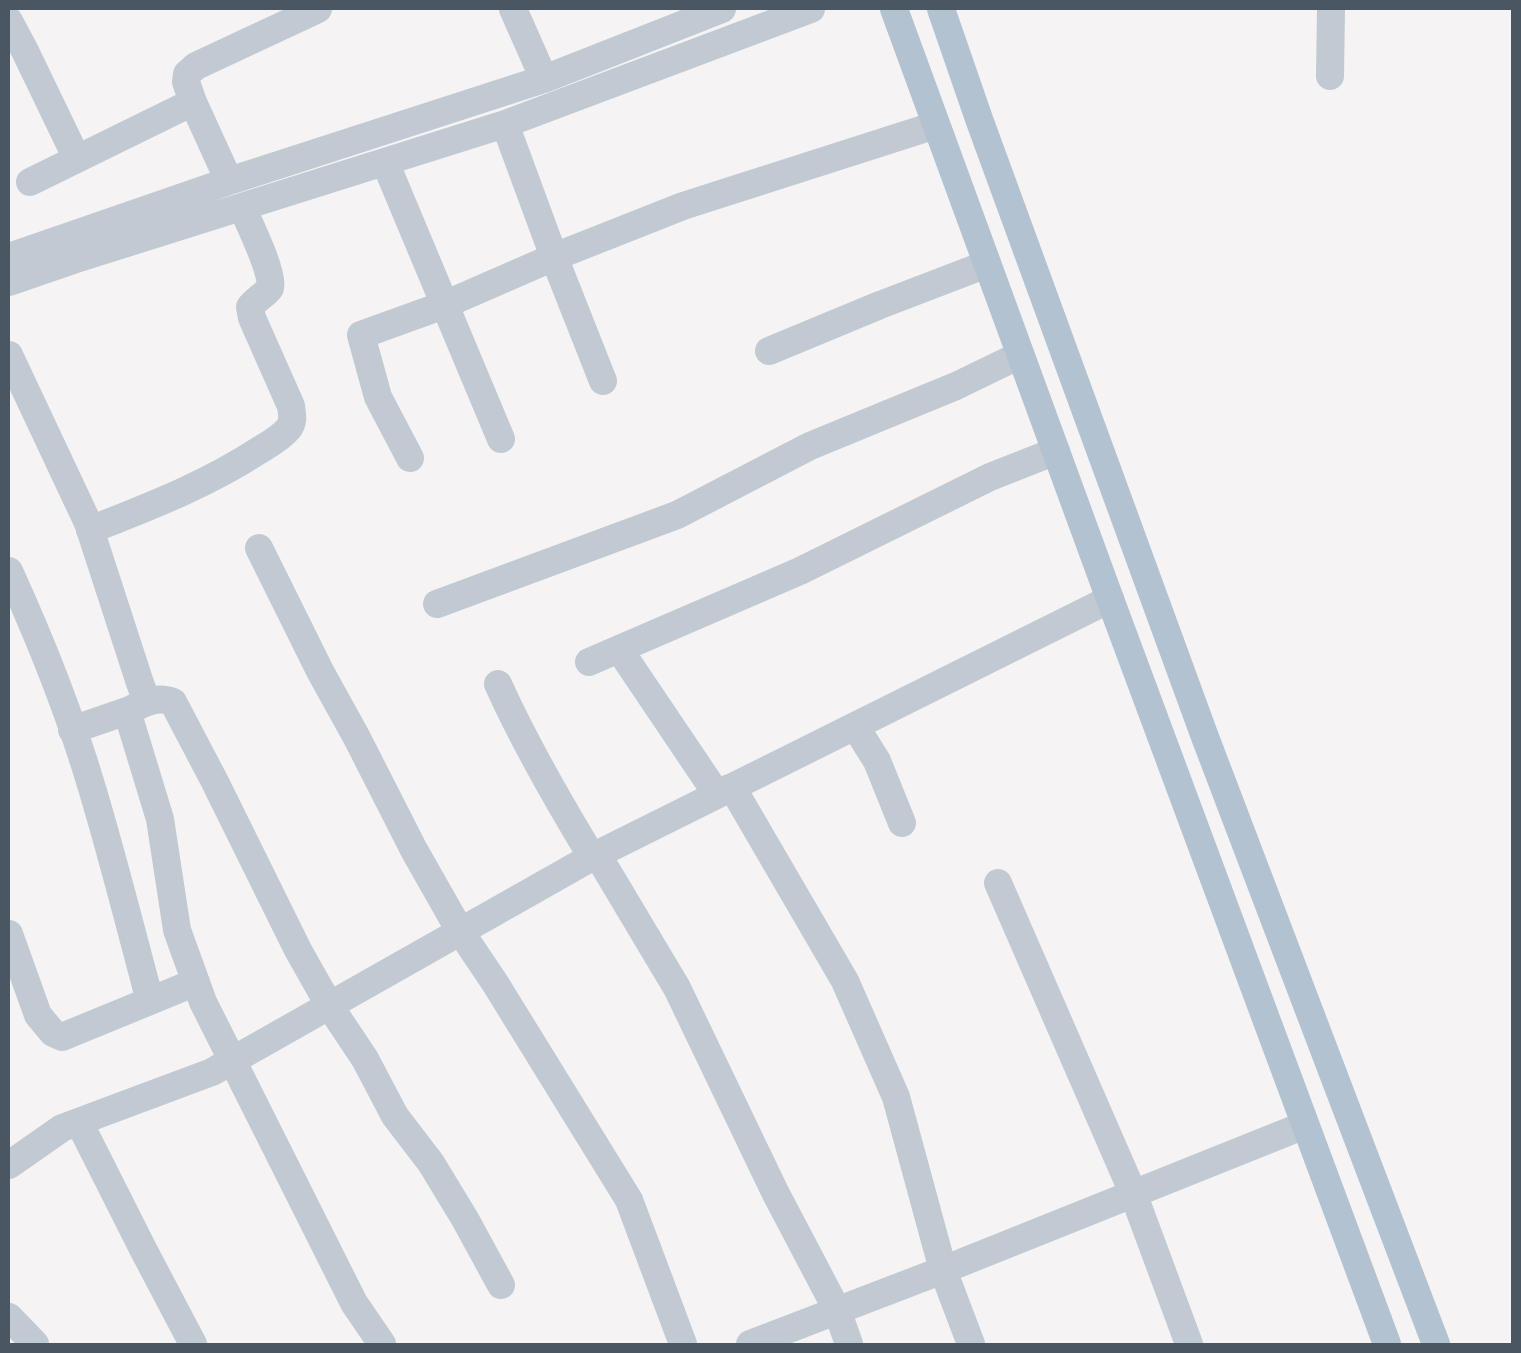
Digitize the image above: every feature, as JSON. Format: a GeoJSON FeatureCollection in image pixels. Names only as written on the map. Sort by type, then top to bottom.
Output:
{"type":"FeatureCollection","features":[{"type":"Feature","properties":{"kind":"main road"},"geometry":{"type":"LineString","coordinates":[[892,9],[1387,1344]]}},
{"type":"Feature","properties":{"kind":"main road"},"geometry":{"type":"LineString","coordinates":[[941,9],[979,119],[1205,737],[1436,1344]]}},
{"type":"Feature","properties":{"kind":"street"},"geometry":{"type":"LineString","coordinates":[[229,181],[193,102],[186,82],[187,74],[196,66],[318,9]]}},
{"type":"Feature","properties":{"kind":"street"},"geometry":{"type":"LineString","coordinates":[[512,9],[544,79]]}},
{"type":"Feature","properties":{"kind":"street"},"geometry":{"type":"LineString","coordinates":[[9,257],[229,181],[544,79],[722,9]]}},
{"type":"Feature","properties":{"kind":"street"},"geometry":{"type":"LineString","coordinates":[[9,282],[505,124],[811,9]]}},
{"type":"Feature","properties":{"kind":"street"},"geometry":{"type":"LineString","coordinates":[[1330,76],[1332,9]]}},
{"type":"Feature","properties":{"kind":"street"},"geometry":{"type":"LineString","coordinates":[[9,20],[78,159]]}},
{"type":"Feature","properties":{"kind":"street"},"geometry":{"type":"LineString","coordinates":[[30,182],[193,102]]}},
{"type":"Feature","properties":{"kind":"street"},"geometry":{"type":"LineString","coordinates":[[505,124],[554,257],[603,381]]}},
{"type":"Feature","properties":{"kind":"street"},"geometry":{"type":"LineString","coordinates":[[410,458],[378,397],[361,335],[444,305],[554,257],[683,206],[936,125]]}},
{"type":"Feature","properties":{"kind":"street"},"geometry":{"type":"LineString","coordinates":[[385,162],[501,439]]}},
{"type":"Feature","properties":{"kind":"street"},"geometry":{"type":"LineString","coordinates":[[203,190],[214,216]]}},
{"type":"Feature","properties":{"kind":"street"},"geometry":{"type":"LineString","coordinates":[[90,530],[165,501],[236,466],[275,441],[289,428],[293,419],[291,406],[252,318],[250,307],[269,290],[271,282],[268,270],[242,207]]}},
{"type":"Feature","properties":{"kind":"street"},"geometry":{"type":"LineString","coordinates":[[769,351],[880,305],[987,264]]}},
{"type":"Feature","properties":{"kind":"street"},"geometry":{"type":"LineString","coordinates":[[9,355],[18,399],[90,530],[140,683],[137,707],[160,819],[178,930],[202,1002],[354,1303],[382,1344]]}},
{"type":"Feature","properties":{"kind":"street"},"geometry":{"type":"LineString","coordinates":[[438,604],[677,515],[810,446],[956,386],[1020,355]]}},
{"type":"Feature","properties":{"kind":"street"},"geometry":{"type":"LineString","coordinates":[[589,662],[800,571],[990,477],[1056,450]]}},
{"type":"Feature","properties":{"kind":"street"},"geometry":{"type":"LineString","coordinates":[[259,548],[320,671],[357,738],[414,850],[460,931],[495,983],[629,1200],[683,1344]]}},
{"type":"Feature","properties":{"kind":"street"},"geometry":{"type":"LineString","coordinates":[[9,571],[30,618],[92,788],[150,1001]]}},
{"type":"Feature","properties":{"kind":"street"},"geometry":{"type":"LineString","coordinates":[[9,1165],[62,1128],[212,1072],[594,855],[1110,599]]}},
{"type":"Feature","properties":{"kind":"street"},"geometry":{"type":"LineString","coordinates":[[619,649],[716,793],[732,787]]}},
{"type":"Feature","properties":{"kind":"street"},"geometry":{"type":"LineString","coordinates":[[498,684],[515,722],[558,802],[594,855],[677,988],[775,1192],[837,1310],[849,1344]]}},
{"type":"Feature","properties":{"kind":"street"},"geometry":{"type":"LineString","coordinates":[[72,730],[163,698],[173,702],[298,950],[329,1005],[365,1059],[396,1116],[436,1171],[465,1219],[500,1284]]}},
{"type":"Feature","properties":{"kind":"street"},"geometry":{"type":"LineString","coordinates":[[855,726],[877,761],[902,823]]}},
{"type":"Feature","properties":{"kind":"street"},"geometry":{"type":"LineString","coordinates":[[732,787],[844,982],[896,1097],[943,1270],[971,1344]]}},
{"type":"Feature","properties":{"kind":"street"},"geometry":{"type":"LineString","coordinates":[[998,883],[1133,1193],[1189,1344]]}},
{"type":"Feature","properties":{"kind":"street"},"geometry":{"type":"LineString","coordinates":[[9,934],[38,1015],[52,1033],[62,1037],[196,982]]}},
{"type":"Feature","properties":{"kind":"street"},"geometry":{"type":"LineString","coordinates":[[79,1122],[193,1344]]}},
{"type":"Feature","properties":{"kind":"street"},"geometry":{"type":"LineString","coordinates":[[750,1344],[943,1270],[1305,1125]]}},
{"type":"Feature","properties":{"kind":"street"},"geometry":{"type":"LineString","coordinates":[[9,1317],[35,1344]]}}]}
